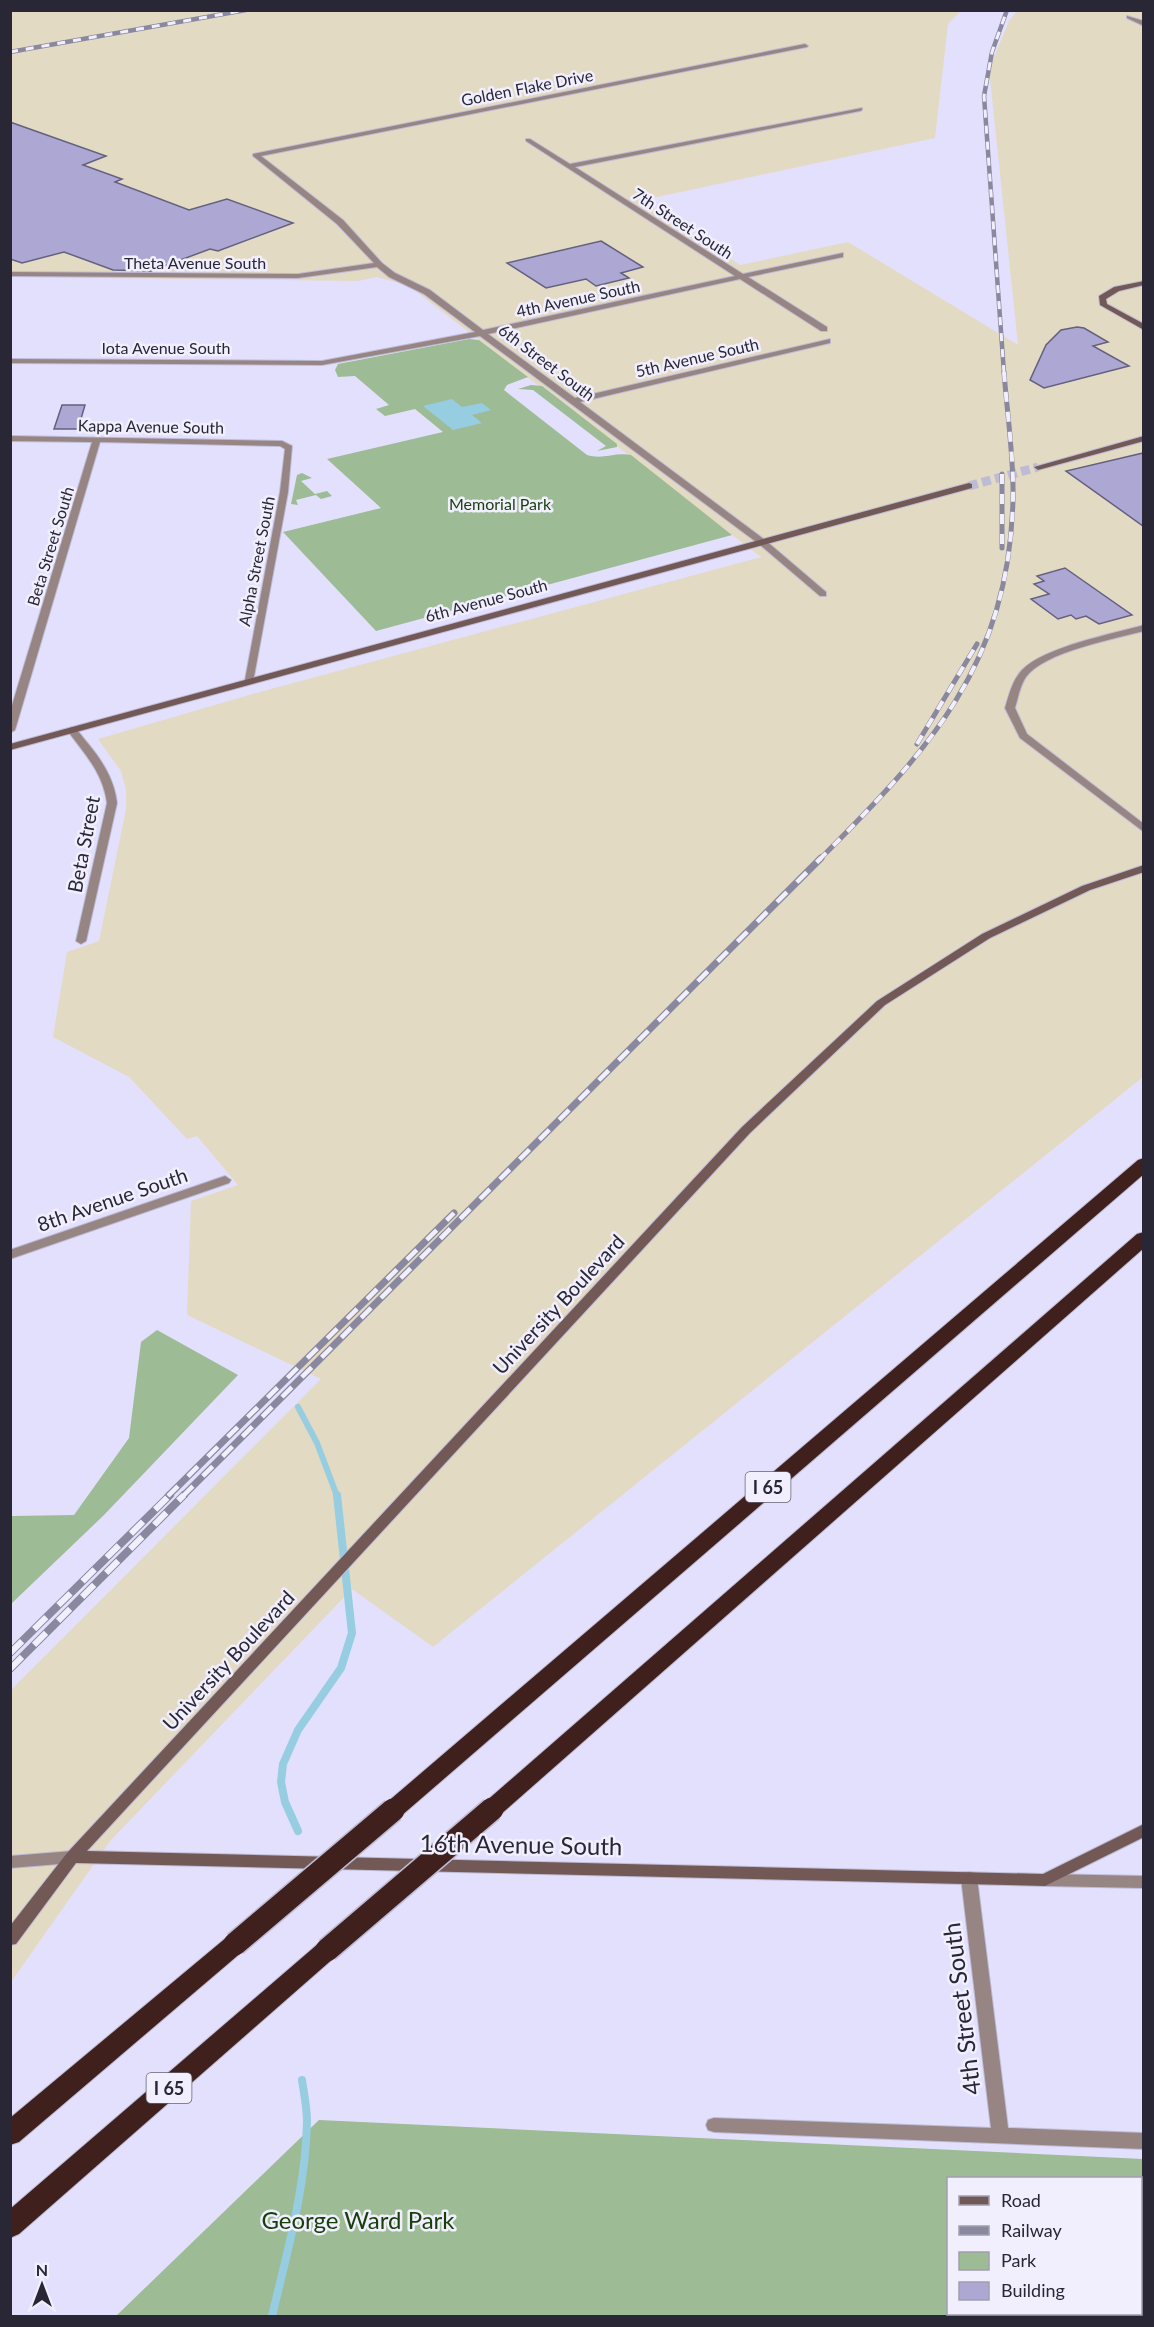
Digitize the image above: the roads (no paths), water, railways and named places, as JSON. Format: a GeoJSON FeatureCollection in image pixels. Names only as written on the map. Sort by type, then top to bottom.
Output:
{"type":"FeatureCollection","features":[{"type":"Feature","properties":{"kind":"highway","name":"I 65"},"geometry":{"type":"LineString","coordinates":[[10,2134],[393,1810],[1143,1164]]}},
{"type":"Feature","properties":{"kind":"highway","name":"I 65"},"geometry":{"type":"LineString","coordinates":[[10,2226],[492,1809],[1143,1238]]}},
{"type":"Feature","properties":{"kind":"main road"},"geometry":{"type":"LineString","coordinates":[[1143,283],[1117,289],[1102,298],[1104,305],[1143,328]]}},
{"type":"Feature","properties":{"kind":"main road"},"geometry":{"type":"LineString","coordinates":[[1038,467],[1143,438]]}},
{"type":"Feature","properties":{"kind":"main road","name":"6th Avenue South"},"geometry":{"type":"LineString","coordinates":[[10,747],[969,486]]}},
{"type":"Feature","properties":{"kind":"main road","name":"University Boulevard"},"geometry":{"type":"LineString","coordinates":[[10,1939],[72,1857],[738,1139],[881,1003],[986,936],[1086,888],[1143,868]]}},
{"type":"Feature","properties":{"kind":"main road"},"geometry":{"type":"LineString","coordinates":[[1045,1880],[1143,1830]]}},
{"type":"Feature","properties":{"kind":"main road","name":"16th Avenue South"},"geometry":{"type":"LineString","coordinates":[[72,1857],[1045,1880]]}},
{"type":"Feature","properties":{"kind":"street"},"geometry":{"type":"LineString","coordinates":[[1143,14],[1130,17],[1143,24]]}},
{"type":"Feature","properties":{"kind":"street","name":"Golden Flake Drive"},"geometry":{"type":"LineString","coordinates":[[255,155],[805,46]]}},
{"type":"Feature","properties":{"kind":"street"},"geometry":{"type":"LineString","coordinates":[[570,166],[860,109]]}},
{"type":"Feature","properties":{"kind":"street","name":"7th Street South"},"geometry":{"type":"LineString","coordinates":[[528,140],[824,329]]}},
{"type":"Feature","properties":{"kind":"street","name":"6th Street South"},"geometry":{"type":"LineString","coordinates":[[255,155],[340,222],[379,265],[392,275],[428,292],[762,542],[823,594]]}},
{"type":"Feature","properties":{"kind":"street","name":"4th Avenue South"},"geometry":{"type":"LineString","coordinates":[[322,363],[482,333],[840,255]]}},
{"type":"Feature","properties":{"kind":"street","name":"Theta Avenue South"},"geometry":{"type":"LineString","coordinates":[[10,274],[298,276],[379,265]]}},
{"type":"Feature","properties":{"kind":"street","name":"5th Avenue South"},"geometry":{"type":"LineString","coordinates":[[574,401],[827,341]]}},
{"type":"Feature","properties":{"kind":"street","name":"Iota Avenue South"},"geometry":{"type":"LineString","coordinates":[[10,361],[322,363]]}},
{"type":"Feature","properties":{"kind":"street","name":"Kappa Avenue South"},"geometry":{"type":"LineString","coordinates":[[10,438],[282,444],[289,448]]}},
{"type":"Feature","properties":{"kind":"street","name":"Beta Street South"},"geometry":{"type":"LineString","coordinates":[[10,730],[97,439]]}},
{"type":"Feature","properties":{"kind":"street","name":"Alpha Street South"},"geometry":{"type":"LineString","coordinates":[[250,680],[284,492],[289,448]]}},
{"type":"Feature","properties":{"kind":"street"},"geometry":{"type":"LineString","coordinates":[[1143,628],[1042,661],[1030,668],[1018,681],[1010,708],[1023,736],[1143,830]]}},
{"type":"Feature","properties":{"kind":"street","name":"Beta Street"},"geometry":{"type":"LineString","coordinates":[[72,730],[104,771],[112,790],[112,803],[81,941]]}},
{"type":"Feature","properties":{"kind":"street","name":"8th Avenue South"},"geometry":{"type":"LineString","coordinates":[[10,1255],[225,1180]]}},
{"type":"Feature","properties":{"kind":"street"},"geometry":{"type":"LineString","coordinates":[[10,1862],[72,1857]]}},
{"type":"Feature","properties":{"kind":"street","name":"4th Street South"},"geometry":{"type":"LineString","coordinates":[[969,1878],[1000,2135]]}},
{"type":"Feature","properties":{"kind":"street"},"geometry":{"type":"LineString","coordinates":[[1045,1880],[1143,1882]]}},
{"type":"Feature","properties":{"kind":"street"},"geometry":{"type":"LineString","coordinates":[[714,2125],[1143,2141]]}},
{"type":"Feature","properties":{"kind":"water"},"geometry":{"type":"Polygon","coordinates":[[[452,399],[462,407],[482,403],[491,410],[472,415],[482,423],[453,430],[423,406],[452,399]]]}},
{"type":"Feature","properties":{"kind":"waterway"},"geometry":{"type":"LineString","coordinates":[[298,1407],[317,1443],[337,1496]]}},
{"type":"Feature","properties":{"kind":"waterway"},"geometry":{"type":"LineString","coordinates":[[298,1831],[285,1802],[281,1782],[283,1764],[298,1730],[341,1668],[352,1633],[337,1495]]}},
{"type":"Feature","properties":{"kind":"waterway"},"geometry":{"type":"LineString","coordinates":[[272,2316],[295,2219],[303,2170],[307,2121],[302,2080]]}},
{"type":"Feature","properties":{"kind":"tunnel"},"geometry":{"type":"LineString","coordinates":[[969,486],[1038,467]]}},
{"type":"Feature","properties":{"kind":"railway"},"geometry":{"type":"LineString","coordinates":[[10,52],[246,10]]}},
{"type":"Feature","properties":{"kind":"railway"},"geometry":{"type":"LineString","coordinates":[[1004,373],[984,96],[992,52],[1007,10]]}},
{"type":"Feature","properties":{"kind":"railway"},"geometry":{"type":"LineString","coordinates":[[10,1669],[859,820],[928,741],[956,700],[979,657],[996,610],[1008,558],[1013,483],[1004,372]]}},
{"type":"Feature","properties":{"kind":"railway"},"geometry":{"type":"LineString","coordinates":[[1002,474],[1002,548]]}},
{"type":"Feature","properties":{"kind":"railway"},"geometry":{"type":"LineString","coordinates":[[917,744],[977,644]]}},
{"type":"Feature","properties":{"kind":"railway"},"geometry":{"type":"LineString","coordinates":[[168,1496],[454,1213]]}},
{"type":"Feature","properties":{"kind":"railway"},"geometry":{"type":"LineString","coordinates":[[10,1653],[170,1495]]}},
{"type":"Feature","properties":{"kind":"park label","name":"Memorial Park"},"geometry":{"type":"Point","coordinates":[500,503]}},
{"type":"Feature","properties":{"kind":"park label","name":"George Ward Park"},"geometry":{"type":"Point","coordinates":[358,2219]}}]}
